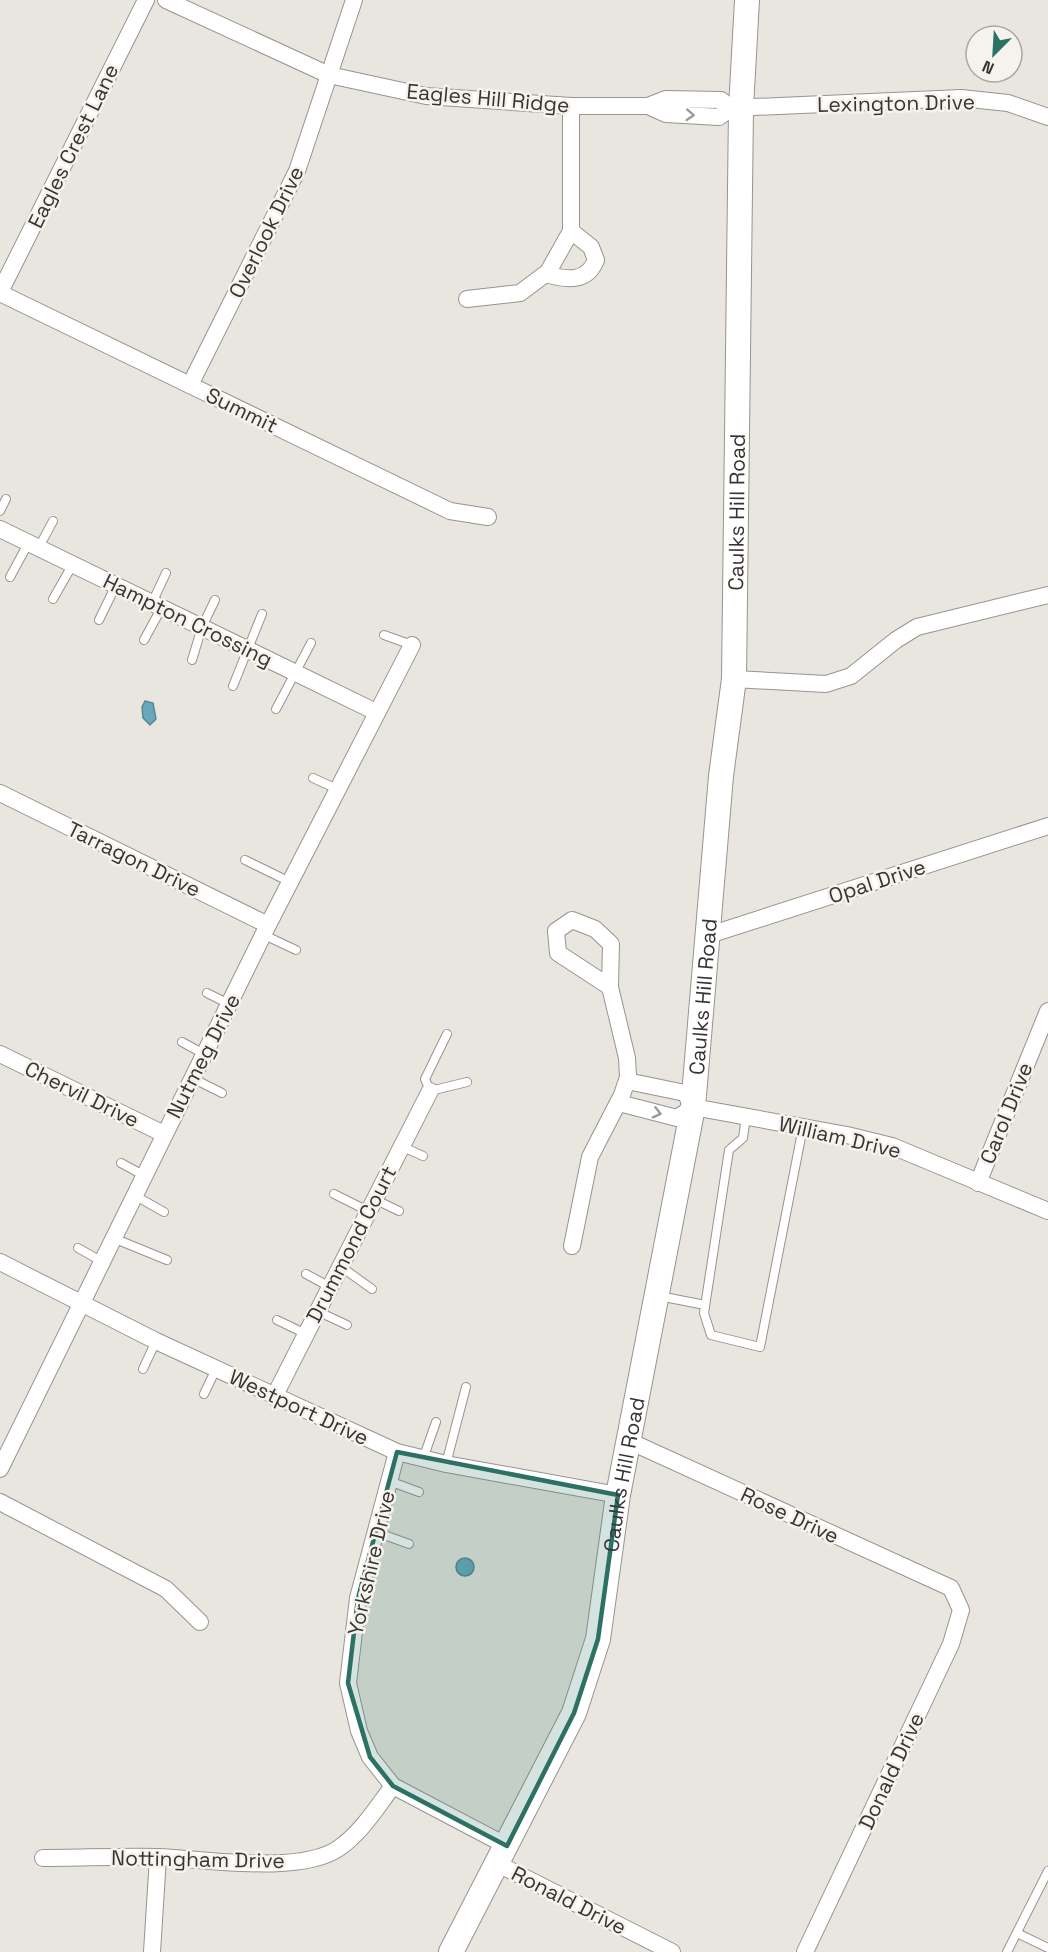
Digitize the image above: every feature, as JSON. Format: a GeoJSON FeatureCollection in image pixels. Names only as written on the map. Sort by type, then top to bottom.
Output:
{"type":"FeatureCollection","features":[{"type":"Feature","properties":{"kind":"main road","name":"Caulks Hill Road"},"geometry":{"type":"LineString","coordinates":[[452,1952],[574,1713],[598,1639],[618,1496],[693,1107],[721,776],[734,679],[736,108],[747,0]]}},
{"type":"Feature","properties":{"kind":"street","name":"Eagles Crest Lane"},"geometry":{"type":"LineString","coordinates":[[0,293],[146,0]]}},
{"type":"Feature","properties":{"kind":"street","name":"Eagles Hill Ridge"},"geometry":{"type":"LineString","coordinates":[[166,0],[329,75],[426,96],[571,106],[648,106],[666,114],[719,117],[736,108]]}},
{"type":"Feature","properties":{"kind":"street","name":"Overlook Drive"},"geometry":{"type":"LineString","coordinates":[[190,385],[297,171],[354,0]]}},
{"type":"Feature","properties":{"kind":"street","name":"Lexington Drive"},"geometry":{"type":"LineString","coordinates":[[736,108],[961,98],[1008,104],[1048,117]]}},
{"type":"Feature","properties":{"kind":"street"},"geometry":{"type":"LineString","coordinates":[[467,299],[520,293],[546,274],[571,231],[571,106]]}},
{"type":"Feature","properties":{"kind":"street"},"geometry":{"type":"LineString","coordinates":[[546,274],[565,280],[581,278],[592,269],[596,260],[591,247],[571,231]]}},
{"type":"Feature","properties":{"kind":"street","name":"Summit"},"geometry":{"type":"LineString","coordinates":[[0,293],[450,511],[488,517]]}},
{"type":"Feature","properties":{"kind":"street","name":"Hampton Crossing"},"geometry":{"type":"LineString","coordinates":[[0,528],[376,712]]}},
{"type":"Feature","properties":{"kind":"street"},"geometry":{"type":"LineString","coordinates":[[734,679],[826,684],[851,676],[896,639],[917,627],[1048,595]]}},
{"type":"Feature","properties":{"kind":"street","name":"Nutmeg Drive"},"geometry":{"type":"LineString","coordinates":[[0,1469],[143,1175],[412,645]]}},
{"type":"Feature","properties":{"kind":"street","name":"Tarragon Drive"},"geometry":{"type":"LineString","coordinates":[[0,793],[266,930]]}},
{"type":"Feature","properties":{"kind":"street","name":"Opal Drive"},"geometry":{"type":"LineString","coordinates":[[706,936],[1048,826]]}},
{"type":"Feature","properties":{"kind":"street"},"geometry":{"type":"LineString","coordinates":[[572,1246],[590,1157],[619,1103],[627,1081],[627,1058],[610,987]]}},
{"type":"Feature","properties":{"kind":"street","name":"Carol Drive"},"geometry":{"type":"LineString","coordinates":[[978,1183],[1048,1011]]}},
{"type":"Feature","properties":{"kind":"street","name":"Chervil Drive"},"geometry":{"type":"LineString","coordinates":[[0,1054],[164,1134]]}},
{"type":"Feature","properties":{"kind":"street"},"geometry":{"type":"LineString","coordinates":[[619,1103],[677,1118],[693,1107],[685,1093],[627,1081]]}},
{"type":"Feature","properties":{"kind":"street","name":"Drummond Court"},"geometry":{"type":"LineString","coordinates":[[274,1397],[430,1091]]}},
{"type":"Feature","properties":{"kind":"street","name":"William Drive"},"geometry":{"type":"LineString","coordinates":[[693,1107],[892,1146],[1048,1211]]}},
{"type":"Feature","properties":{"kind":"street","name":"Westport Drive"},"geometry":{"type":"LineString","coordinates":[[0,1262],[156,1341],[397,1452],[446,1464],[618,1496]]}},
{"type":"Feature","properties":{"kind":"street","name":"Rose Drive"},"geometry":{"type":"LineString","coordinates":[[629,1441],[951,1588]]}},
{"type":"Feature","properties":{"kind":"street","name":"Yorkshire Drive"},"geometry":{"type":"LineString","coordinates":[[397,1452],[358,1598],[348,1683],[366,1748],[393,1786],[502,1855]]}},
{"type":"Feature","properties":{"kind":"street"},"geometry":{"type":"LineString","coordinates":[[0,1502],[166,1589],[200,1622]]}},
{"type":"Feature","properties":{"kind":"street","name":"Donald Drive"},"geometry":{"type":"LineString","coordinates":[[805,1952],[951,1644],[961,1610],[951,1588]]}},
{"type":"Feature","properties":{"kind":"street","name":"Nottingham Drive"},"geometry":{"type":"LineString","coordinates":[[43,1858],[158,1857],[257,1863],[289,1862],[320,1856],[338,1849],[358,1832],[393,1786]]}},
{"type":"Feature","properties":{"kind":"street","name":"Ronald Drive"},"geometry":{"type":"LineString","coordinates":[[502,1855],[672,1952]]}},
{"type":"Feature","properties":{"kind":"street"},"geometry":{"type":"LineString","coordinates":[[153,1952],[158,1857]]}},
{"type":"Feature","properties":{"kind":"lane"},"geometry":{"type":"LineString","coordinates":[[0,512],[6,499]]}},
{"type":"Feature","properties":{"kind":"lane"},"geometry":{"type":"LineString","coordinates":[[10,577],[53,520]]}},
{"type":"Feature","properties":{"kind":"lane"},"geometry":{"type":"LineString","coordinates":[[53,598],[73,564]]}},
{"type":"Feature","properties":{"kind":"lane"},"geometry":{"type":"LineString","coordinates":[[144,640],[166,573]]}},
{"type":"Feature","properties":{"kind":"lane"},"geometry":{"type":"LineString","coordinates":[[99,620],[116,585]]}},
{"type":"Feature","properties":{"kind":"lane"},"geometry":{"type":"LineString","coordinates":[[192,660],[202,627],[215,600]]}},
{"type":"Feature","properties":{"kind":"lane"},"geometry":{"type":"LineString","coordinates":[[233,686],[262,614]]}},
{"type":"Feature","properties":{"kind":"lane"},"geometry":{"type":"LineString","coordinates":[[384,635],[412,645]]}},
{"type":"Feature","properties":{"kind":"lane"},"geometry":{"type":"LineString","coordinates":[[276,709],[293,672],[311,643]]}},
{"type":"Feature","properties":{"kind":"lane"},"geometry":{"type":"LineString","coordinates":[[314,778],[337,789]]}},
{"type":"Feature","properties":{"kind":"lane"},"geometry":{"type":"LineString","coordinates":[[246,860],[290,882]]}},
{"type":"Feature","properties":{"kind":"lane"},"geometry":{"type":"LineString","coordinates":[[266,930],[296,950]]}},
{"type":"Feature","properties":{"kind":"lane"},"geometry":{"type":"LineString","coordinates":[[207,993],[229,1004]]}},
{"type":"Feature","properties":{"kind":"lane"},"geometry":{"type":"LineString","coordinates":[[447,1034],[425,1079],[430,1091],[467,1082]]}},
{"type":"Feature","properties":{"kind":"lane"},"geometry":{"type":"LineString","coordinates":[[182,1042],[204,1054]]}},
{"type":"Feature","properties":{"kind":"lane"},"geometry":{"type":"LineString","coordinates":[[192,1078],[222,1093]]}},
{"type":"Feature","properties":{"kind":"lane"},"geometry":{"type":"LineString","coordinates":[[746,1116],[743,1138],[729,1150],[704,1313],[711,1335],[760,1347],[803,1127]]}},
{"type":"Feature","properties":{"kind":"lane"},"geometry":{"type":"LineString","coordinates":[[401,1146],[423,1156]]}},
{"type":"Feature","properties":{"kind":"lane"},"geometry":{"type":"LineString","coordinates":[[122,1163],[143,1175]]}},
{"type":"Feature","properties":{"kind":"lane"},"geometry":{"type":"LineString","coordinates":[[334,1194],[399,1212]]}},
{"type":"Feature","properties":{"kind":"lane"},"geometry":{"type":"LineString","coordinates":[[134,1195],[164,1212]]}},
{"type":"Feature","properties":{"kind":"lane"},"geometry":{"type":"LineString","coordinates":[[113,1238],[167,1260]]}},
{"type":"Feature","properties":{"kind":"lane"},"geometry":{"type":"LineString","coordinates":[[78,1248],[101,1261]]}},
{"type":"Feature","properties":{"kind":"lane"},"geometry":{"type":"LineString","coordinates":[[340,1266],[372,1288]]}},
{"type":"Feature","properties":{"kind":"lane"},"geometry":{"type":"LineString","coordinates":[[306,1274],[330,1287]]}},
{"type":"Feature","properties":{"kind":"lane"},"geometry":{"type":"LineString","coordinates":[[658,1296],[705,1305]]}},
{"type":"Feature","properties":{"kind":"lane"},"geometry":{"type":"LineString","coordinates":[[317,1311],[348,1324]]}},
{"type":"Feature","properties":{"kind":"lane"},"geometry":{"type":"LineString","coordinates":[[277,1320],[306,1334]]}},
{"type":"Feature","properties":{"kind":"lane"},"geometry":{"type":"LineString","coordinates":[[143,1369],[156,1341]]}},
{"type":"Feature","properties":{"kind":"lane"},"geometry":{"type":"LineString","coordinates":[[204,1395],[216,1369]]}},
{"type":"Feature","properties":{"kind":"lane"},"geometry":{"type":"LineString","coordinates":[[446,1464],[466,1387]]}},
{"type":"Feature","properties":{"kind":"lane"},"geometry":{"type":"LineString","coordinates":[[423,1459],[436,1422]]}},
{"type":"Feature","properties":{"kind":"lane"},"geometry":{"type":"LineString","coordinates":[[389,1481],[419,1492]]}},
{"type":"Feature","properties":{"kind":"lane"},"geometry":{"type":"LineString","coordinates":[[376,1532],[409,1544]]}},
{"type":"Feature","properties":{"kind":"lane"},"geometry":{"type":"LineString","coordinates":[[1007,1952],[1048,1871]]}},
{"type":"Feature","properties":{"kind":"lane"},"geometry":{"type":"LineString","coordinates":[[1017,1933],[1048,1948]]}},
{"type":"Feature","properties":{"kind":"highlighted area"},"geometry":{"type":"Polygon","coordinates":[[[397,1452],[618,1495],[598,1639],[574,1713],[507,1846],[393,1786],[370,1757],[348,1683],[358,1598],[397,1452]]]}},
{"type":"Feature","properties":{"kind":"water"},"geometry":{"type":"Polygon","coordinates":[[[145,701],[153,703],[156,719],[150,725],[143,718],[142,707],[145,701]]]}},
{"type":"Feature","properties":{"kind":"water"},"geometry":{"type":"Polygon","coordinates":[[[465,1558],[471,1561],[474,1567],[471,1573],[465,1576],[459,1573],[456,1567],[459,1561],[465,1558]]]}}]}
